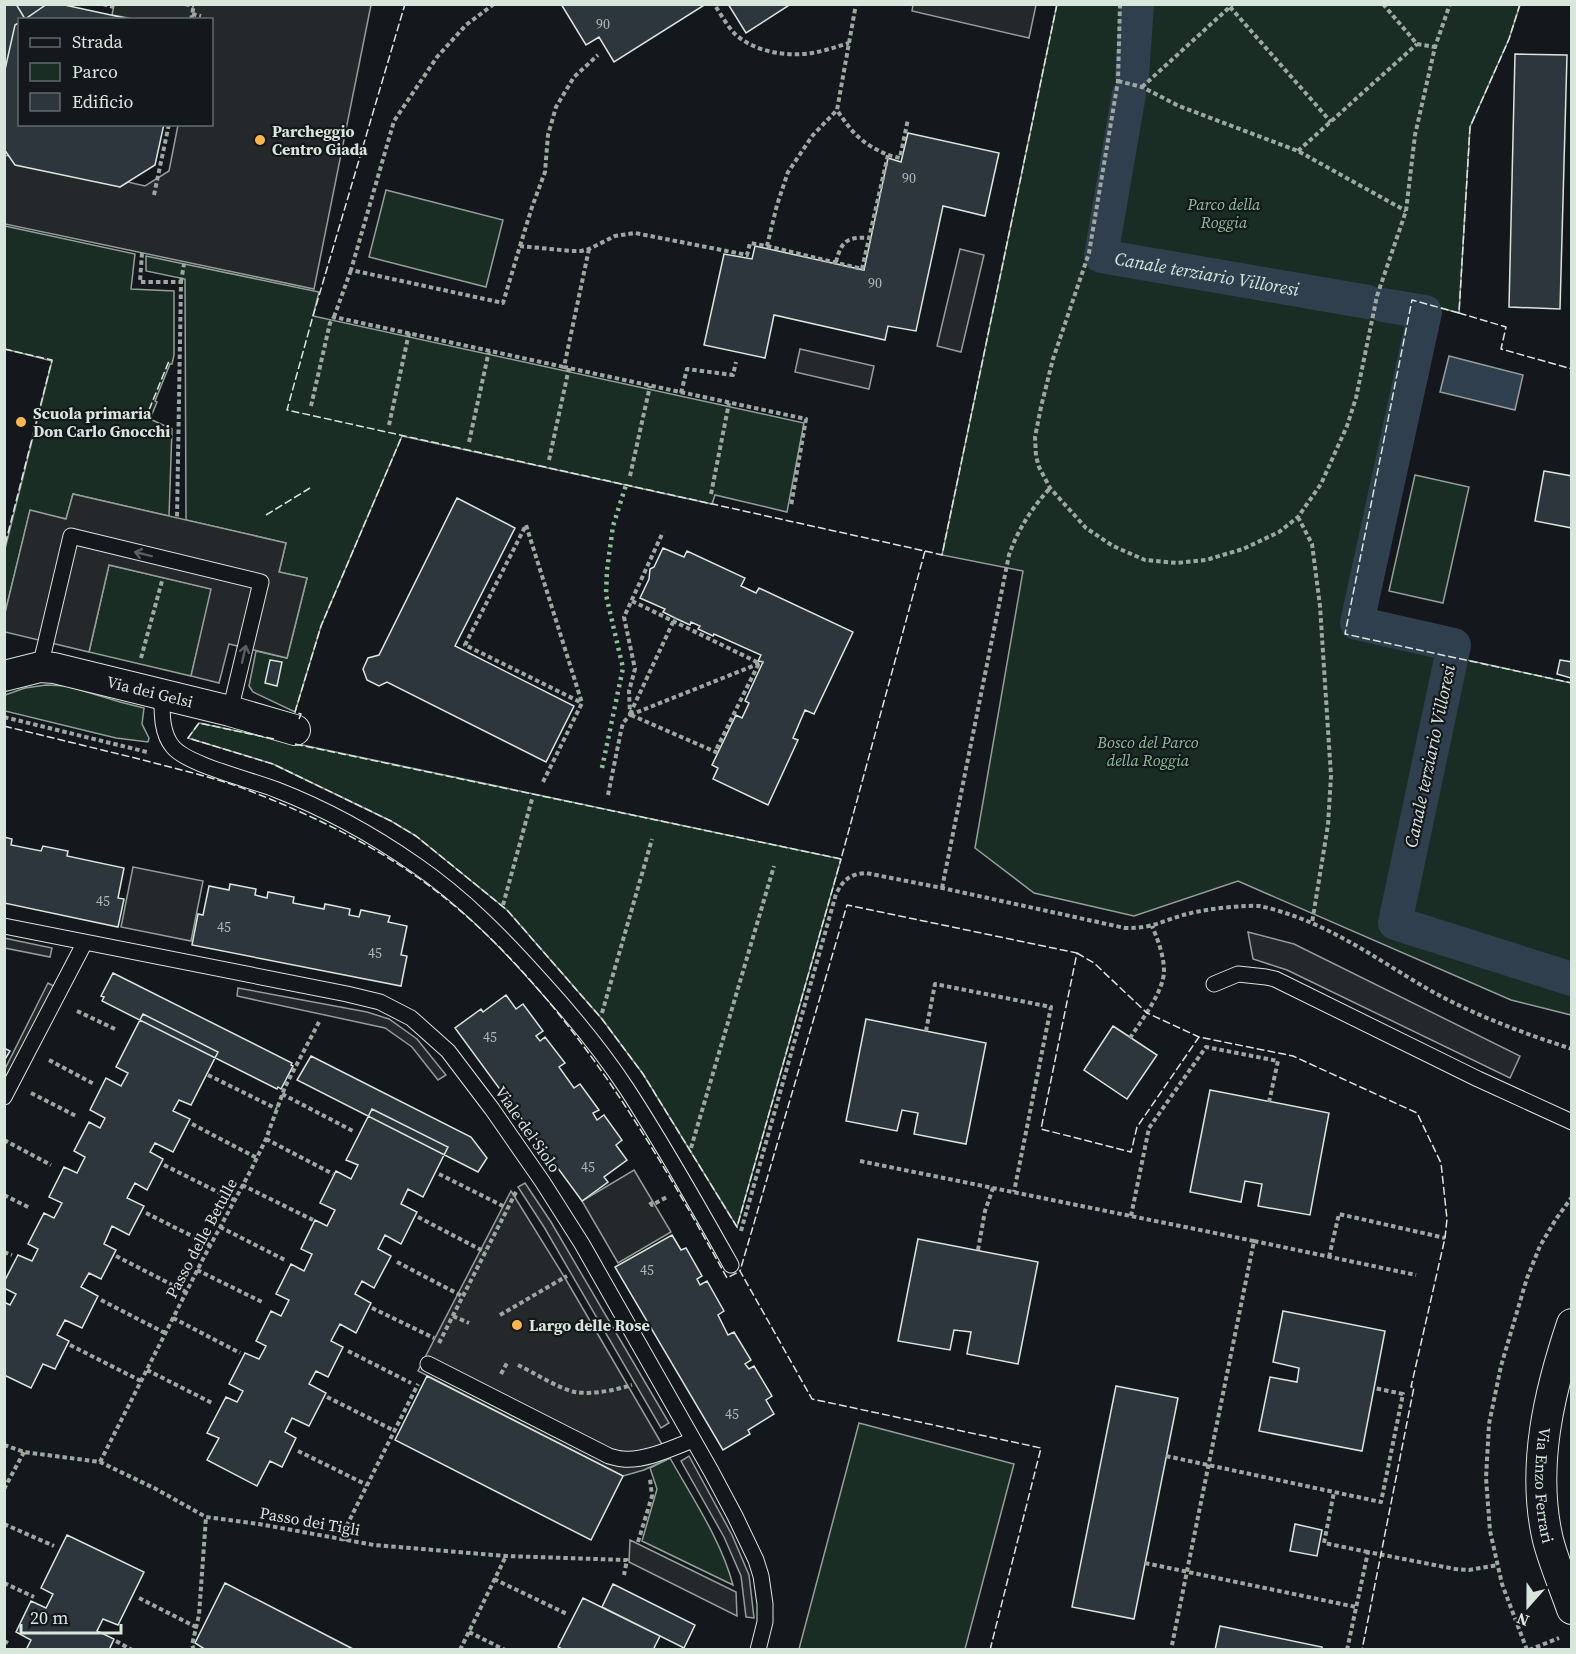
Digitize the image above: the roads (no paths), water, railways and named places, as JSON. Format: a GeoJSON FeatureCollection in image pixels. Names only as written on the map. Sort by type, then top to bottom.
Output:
{"type":"FeatureCollection","features":[{"type":"Feature","properties":{"kind":"street","name":"Via dei Gelsi"},"geometry":{"type":"LineString","coordinates":[[4,676],[40,667],[54,668],[230,711],[295,730]]}},
{"type":"Feature","properties":{"kind":"street","name":"Via Enzo Ferrari"},"geometry":{"type":"LineString","coordinates":[[1572,1324],[1562,1354],[1547,1418],[1541,1468],[1548,1540],[1572,1609]]}},
{"type":"Feature","properties":{"kind":"lane"},"geometry":{"type":"LineString","coordinates":[[40,667],[71,536],[261,582],[230,711]]}},
{"type":"Feature","properties":{"kind":"lane"},"geometry":{"type":"LineString","coordinates":[[162,695],[167,739],[173,748],[186,758],[277,790],[328,812],[416,865],[487,923],[583,1029],[627,1089],[731,1265]]}},
{"type":"Feature","properties":{"kind":"lane","name":"Viale del Siolo"},"geometry":{"type":"LineString","coordinates":[[4,926],[365,998],[380,1002],[411,1018],[430,1033],[448,1051],[542,1180],[658,1375],[735,1516],[762,1576],[765,1622],[758,1650]]}},
{"type":"Feature","properties":{"kind":"lane"},"geometry":{"type":"LineString","coordinates":[[4,1097],[85,942]]}},
{"type":"Feature","properties":{"kind":"lane"},"geometry":{"type":"LineString","coordinates":[[1214,984],[1238,974],[1275,980],[1478,1080],[1572,1122]]}},
{"type":"Feature","properties":{"kind":"lane"},"geometry":{"type":"LineString","coordinates":[[428,1364],[609,1456],[624,1459],[642,1457],[693,1440]]}},
{"type":"Feature","properties":{"kind":"water"},"geometry":{"type":"Polygon","coordinates":[[[1449,356],[1523,375],[1515,410],[1440,392],[1449,356]]]}},
{"type":"Feature","properties":{"kind":"waterway","name":"Canale terziario Villoresi"},"geometry":{"type":"LineString","coordinates":[[1132,76],[1137,4]]}},
{"type":"Feature","properties":{"kind":"waterway","name":"Canale terziario Villoresi"},"geometry":{"type":"LineString","coordinates":[[1129,94],[1101,256],[1368,302]]}},
{"type":"Feature","properties":{"kind":"waterway","name":"Canale terziario Villoresi"},"geometry":{"type":"LineString","coordinates":[[1383,305],[1425,312],[1357,623],[1454,645],[1395,923],[1572,979]]}},
{"type":"Feature","properties":{"kind":"place","name":"Parcheggio Centro Giada"},"geometry":{"type":"Point","coordinates":[260,140]}},
{"type":"Feature","properties":{"kind":"place","name":"Scuola primaria Don Carlo Gnocchi"},"geometry":{"type":"Point","coordinates":[21,422]}},
{"type":"Feature","properties":{"kind":"place","name":"Largo delle Rose"},"geometry":{"type":"Point","coordinates":[517,1325]}},
{"type":"Feature","properties":{"kind":"park label","name":"Parco della Roggia"},"geometry":{"type":"Point","coordinates":[1224,213]}},
{"type":"Feature","properties":{"kind":"park label","name":"Bosco del Parco della Roggia"},"geometry":{"type":"Point","coordinates":[1148,751]}}]}
